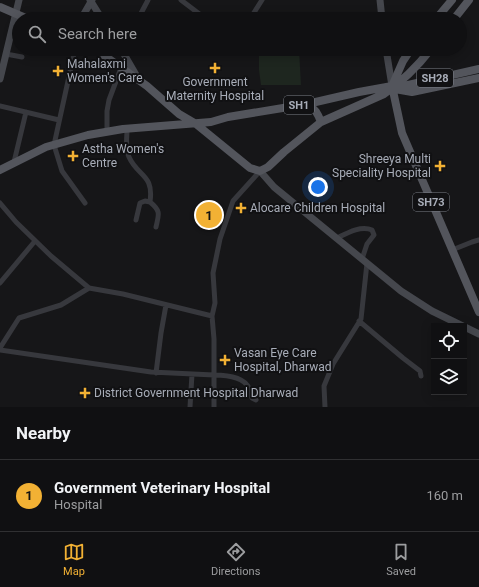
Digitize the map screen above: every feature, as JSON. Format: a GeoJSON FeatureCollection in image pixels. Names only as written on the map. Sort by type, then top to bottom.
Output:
{"type":"FeatureCollection","features":[{"type":"Feature","properties":{"kind":"main road"},"geometry":{"type":"LineString","coordinates":[[16,12],[19,0]]}},
{"type":"Feature","properties":{"kind":"main road"},"geometry":{"type":"LineString","coordinates":[[380,0],[381,12]]}},
{"type":"Feature","properties":{"kind":"main road"},"geometry":{"type":"LineString","coordinates":[[442,12],[452,0]]}},
{"type":"Feature","properties":{"kind":"main road"},"geometry":{"type":"LineString","coordinates":[[460,12],[469,0]]}},
{"type":"Feature","properties":{"kind":"main road"},"geometry":{"type":"LineString","coordinates":[[84,12],[91,1],[98,12]]}},
{"type":"Feature","properties":{"kind":"main road"},"geometry":{"type":"LineString","coordinates":[[0,7],[12,12]]}},
{"type":"Feature","properties":{"kind":"main road"},"geometry":{"type":"LineString","coordinates":[[0,79],[12,30]]}},
{"type":"Feature","properties":{"kind":"main road"},"geometry":{"type":"LineString","coordinates":[[104,56],[139,81],[179,114],[196,124],[250,168],[260,171],[274,187],[401,291],[432,311],[479,334]]}},
{"type":"Feature","properties":{"kind":"main road"},"geometry":{"type":"LineString","coordinates":[[125,56],[139,81]]}},
{"type":"Feature","properties":{"kind":"main road"},"geometry":{"type":"LineString","coordinates":[[387,56],[392,87]]}},
{"type":"Feature","properties":{"kind":"main road"},"geometry":{"type":"LineString","coordinates":[[392,87],[395,77],[406,56]]}},
{"type":"Feature","properties":{"kind":"main road"},"geometry":{"type":"LineString","coordinates":[[260,171],[268,167],[321,122],[384,94],[413,71],[425,56]]}},
{"type":"Feature","properties":{"kind":"main road","name":"SH28"},"geometry":{"type":"LineString","coordinates":[[392,87],[479,69]]}},
{"type":"Feature","properties":{"kind":"main road","name":"SH28"},"geometry":{"type":"LineString","coordinates":[[392,87],[412,92],[479,78]]}},
{"type":"Feature","properties":{"kind":"main road","name":"SH1"},"geometry":{"type":"LineString","coordinates":[[0,170],[46,147],[88,135],[127,129],[211,122],[228,116],[307,104],[359,92],[392,87]]}},
{"type":"Feature","properties":{"kind":"main road","name":"SH73"},"geometry":{"type":"LineString","coordinates":[[392,87],[402,133],[479,312]]}},
{"type":"Feature","properties":{"kind":"main road"},"geometry":{"type":"LineString","coordinates":[[307,104],[317,112],[321,122]]}},
{"type":"Feature","properties":{"kind":"street"},"geometry":{"type":"LineString","coordinates":[[142,12],[148,0]]}},
{"type":"Feature","properties":{"kind":"street"},"geometry":{"type":"LineString","coordinates":[[181,0],[197,12]]}},
{"type":"Feature","properties":{"kind":"street"},"geometry":{"type":"LineString","coordinates":[[254,12],[262,0]]}},
{"type":"Feature","properties":{"kind":"street"},"geometry":{"type":"LineString","coordinates":[[6,54],[12,55]]}},
{"type":"Feature","properties":{"kind":"street"},"geometry":{"type":"LineString","coordinates":[[73,56],[54,145],[62,171],[85,203]]}},
{"type":"Feature","properties":{"kind":"street"},"geometry":{"type":"LineString","coordinates":[[107,132],[107,111],[109,100],[121,68]]}},
{"type":"Feature","properties":{"kind":"street"},"geometry":{"type":"LineString","coordinates":[[0,106],[59,120]]}},
{"type":"Feature","properties":{"kind":"street"},"geometry":{"type":"LineString","coordinates":[[14,162],[26,112]]}},
{"type":"Feature","properties":{"kind":"street"},"geometry":{"type":"LineString","coordinates":[[127,129],[126,150],[129,157],[148,181],[152,191],[150,202]]}},
{"type":"Feature","properties":{"kind":"street"},"geometry":{"type":"LineString","coordinates":[[214,407],[214,339],[212,316],[214,304],[213,273],[220,239],[233,201],[260,171]]}},
{"type":"Feature","properties":{"kind":"street"},"geometry":{"type":"LineString","coordinates":[[136,220],[140,203],[145,201],[150,202],[157,208],[159,213],[156,227]]}},
{"type":"Feature","properties":{"kind":"street"},"geometry":{"type":"LineString","coordinates":[[0,203],[16,222],[51,256],[89,288],[123,294],[212,316]]}},
{"type":"Feature","properties":{"kind":"street"},"geometry":{"type":"LineString","coordinates":[[325,407],[324,386],[333,364],[359,321],[362,313],[367,244],[374,235],[372,230],[367,227],[337,238]]}},
{"type":"Feature","properties":{"kind":"street"},"geometry":{"type":"LineString","coordinates":[[452,250],[479,240]]}},
{"type":"Feature","properties":{"kind":"street"},"geometry":{"type":"LineString","coordinates":[[0,283],[36,241]]}},
{"type":"Feature","properties":{"kind":"street"},"geometry":{"type":"LineString","coordinates":[[89,288],[61,305],[19,318],[0,349],[156,373],[230,376],[236,378],[249,388],[252,398],[256,400]]}},
{"type":"Feature","properties":{"kind":"street"},"geometry":{"type":"LineString","coordinates":[[156,373],[166,305]]}},
{"type":"Feature","properties":{"kind":"street"},"geometry":{"type":"LineString","coordinates":[[359,321],[403,358],[420,370],[421,376]]}},
{"type":"Feature","properties":{"kind":"street"},"geometry":{"type":"LineString","coordinates":[[190,407],[192,374]]}},
{"type":"Feature","properties":{"kind":"shaded area"},"geometry":{"type":"Polygon","coordinates":[[[259,56],[299,56],[301,85],[261,85],[259,56]]]}},
{"type":"Feature","properties":{"kind":"place","name":"Government Maternity Hospital"},"geometry":{"type":"Point","coordinates":[215,68]}},
{"type":"Feature","properties":{"kind":"place","name":"Mahalaxmi Women's Care"},"geometry":{"type":"Point","coordinates":[58,71]}},
{"type":"Feature","properties":{"kind":"place","name":"Astha Women's Centre"},"geometry":{"type":"Point","coordinates":[73,156]}},
{"type":"Feature","properties":{"kind":"place","name":"Shreeya Multi Speciality Hospital"},"geometry":{"type":"Point","coordinates":[440,166]}},
{"type":"Feature","properties":{"kind":"place","name":"Alocare Children Hospital"},"geometry":{"type":"Point","coordinates":[241,208]}},
{"type":"Feature","properties":{"kind":"place","name":"Government Veterinary Hospital"},"geometry":{"type":"Point","coordinates":[209,215]}},
{"type":"Feature","properties":{"kind":"place","name":"Vasan Eye Care Hospital, Dharwad"},"geometry":{"type":"Point","coordinates":[225,360]}},
{"type":"Feature","properties":{"kind":"place","name":"District Government Hospital Dharwad"},"geometry":{"type":"Point","coordinates":[85,393]}}]}
